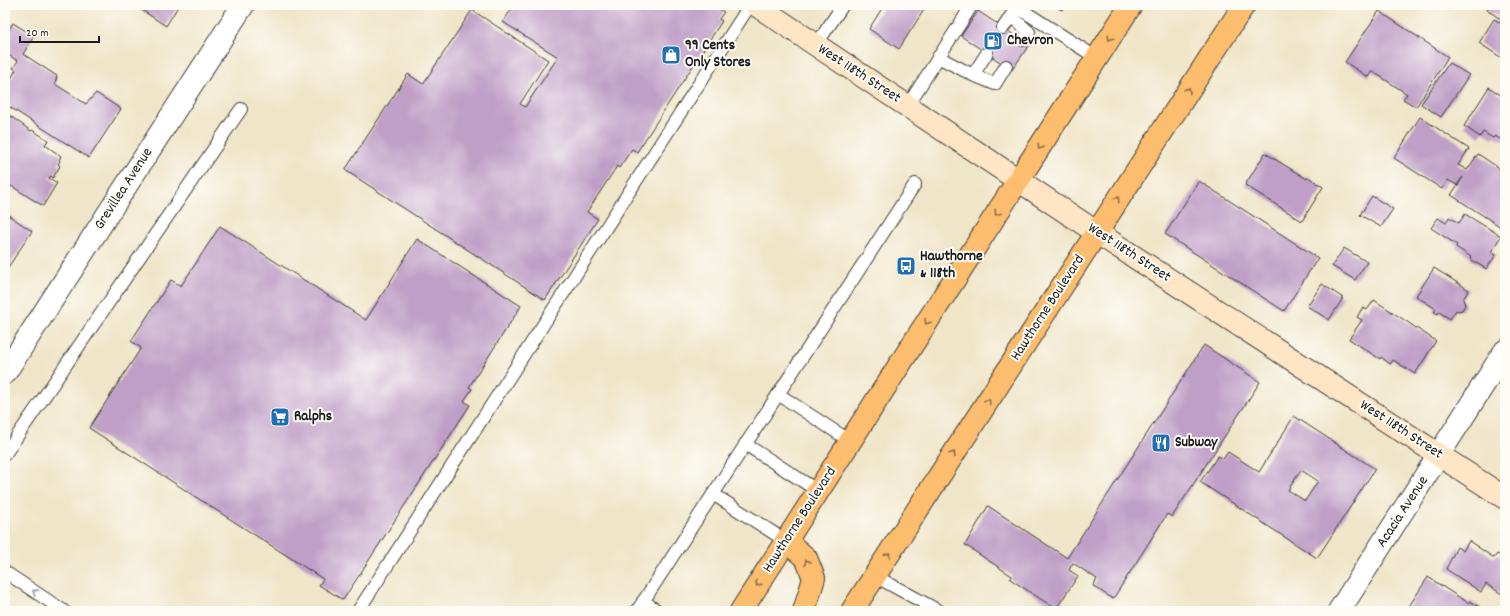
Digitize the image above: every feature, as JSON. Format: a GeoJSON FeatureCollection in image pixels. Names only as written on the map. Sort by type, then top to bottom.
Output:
{"type":"FeatureCollection","features":[{"type":"Feature","properties":{"kind":"main road","name":"Hawthorne Boulevard"},"geometry":{"type":"LineString","coordinates":[[741,611],[1131,5]]}},
{"type":"Feature","properties":{"kind":"main road","name":"Hawthorne Boulevard"},"geometry":{"type":"LineString","coordinates":[[852,611],[1244,5]]}},
{"type":"Feature","properties":{"kind":"main road"},"geometry":{"type":"LineString","coordinates":[[786,541],[806,558],[814,578],[804,611]]}},
{"type":"Feature","properties":{"kind":"street","name":"Grevillea Avenue"},"geometry":{"type":"LineString","coordinates":[[5,373],[243,5]]}},
{"type":"Feature","properties":{"kind":"street","name":"West 118th Street"},"geometry":{"type":"LineString","coordinates":[[756,5],[908,105],[1096,232],[1505,498]]}},
{"type":"Feature","properties":{"kind":"street","name":"Acacia Avenue"},"geometry":{"type":"LineString","coordinates":[[1339,611],[1505,351]]}},
{"type":"Feature","properties":{"kind":"lane"},"geometry":{"type":"LineString","coordinates":[[358,611],[750,5]]}},
{"type":"Feature","properties":{"kind":"lane"},"geometry":{"type":"LineString","coordinates":[[816,45],[842,5]]}},
{"type":"Feature","properties":{"kind":"lane"},"geometry":{"type":"LineString","coordinates":[[908,105],[972,5]]}},
{"type":"Feature","properties":{"kind":"lane"},"geometry":{"type":"LineString","coordinates":[[1014,9],[1097,58]]}},
{"type":"Feature","properties":{"kind":"lane"},"geometry":{"type":"LineString","coordinates":[[1003,28],[1014,9]]}},
{"type":"Feature","properties":{"kind":"lane"},"geometry":{"type":"LineString","coordinates":[[1014,9],[1029,32],[1023,40]]}},
{"type":"Feature","properties":{"kind":"lane"},"geometry":{"type":"LineString","coordinates":[[973,75],[987,53]]}},
{"type":"Feature","properties":{"kind":"lane"},"geometry":{"type":"LineString","coordinates":[[938,57],[973,75],[995,84],[1006,66]]}},
{"type":"Feature","properties":{"kind":"lane"},"geometry":{"type":"LineString","coordinates":[[5,454],[241,109]]}},
{"type":"Feature","properties":{"kind":"lane"},"geometry":{"type":"LineString","coordinates":[[658,611],[640,606],[915,184]]}},
{"type":"Feature","properties":{"kind":"lane"},"geometry":{"type":"LineString","coordinates":[[778,394],[850,441]]}},
{"type":"Feature","properties":{"kind":"lane"},"geometry":{"type":"LineString","coordinates":[[745,444],[818,491]]}},
{"type":"Feature","properties":{"kind":"lane"},"geometry":{"type":"LineString","coordinates":[[713,494],[786,541]]}},
{"type":"Feature","properties":{"kind":"lane"},"geometry":{"type":"LineString","coordinates":[[5,572],[64,611]]}},
{"type":"Feature","properties":{"kind":"lane"},"geometry":{"type":"LineString","coordinates":[[875,576],[939,611]]}},
{"type":"Feature","properties":{"kind":"building"},"geometry":{"type":"Polygon","coordinates":[[[134,5],[179,5],[166,26],[134,5]]]}},
{"type":"Feature","properties":{"kind":"building"},"geometry":{"type":"Polygon","coordinates":[[[514,5],[713,5],[724,12],[719,19],[722,21],[637,152],[632,149],[619,168],[617,166],[587,212],[598,219],[545,300],[345,170],[408,74],[423,84],[472,10],[548,60],[520,104],[525,107],[558,57],[503,22],[514,5]]]}},
{"type":"Feature","properties":{"kind":"building"},"geometry":{"type":"Polygon","coordinates":[[[884,5],[927,5],[899,49],[869,29],[884,5]]]}},
{"type":"Feature","properties":{"kind":"building"},"geometry":{"type":"Polygon","coordinates":[[[1053,5],[1065,5],[1062,10],[1053,5]]]}},
{"type":"Feature","properties":{"kind":"building"},"geometry":{"type":"Polygon","coordinates":[[[1490,5],[1505,5],[1505,22],[1487,10],[1490,5]]]}},
{"type":"Feature","properties":{"kind":"building"},"geometry":{"type":"Polygon","coordinates":[[[978,11],[1029,45],[1012,70],[961,36],[978,11]]]}},
{"type":"Feature","properties":{"kind":"building"},"geometry":{"type":"Polygon","coordinates":[[[1379,11],[1448,57],[1416,107],[1403,99],[1407,94],[1372,71],[1368,77],[1345,62],[1379,11]]]}},
{"type":"Feature","properties":{"kind":"building"},"geometry":{"type":"Polygon","coordinates":[[[1494,19],[1505,26],[1505,60],[1479,43],[1494,19]]]}},
{"type":"Feature","properties":{"kind":"building"},"geometry":{"type":"Polygon","coordinates":[[[13,23],[34,36],[23,54],[57,76],[55,84],[86,104],[96,93],[121,109],[89,158],[5,104],[5,88],[16,70],[13,68],[18,61],[5,53],[5,35],[13,23]]]}},
{"type":"Feature","properties":{"kind":"building"},"geometry":{"type":"Polygon","coordinates":[[[1449,63],[1469,75],[1441,117],[1421,104],[1449,63]]]}},
{"type":"Feature","properties":{"kind":"building"},"geometry":{"type":"Polygon","coordinates":[[[1489,87],[1505,98],[1505,142],[1495,136],[1493,138],[1483,132],[1480,137],[1464,126],[1489,87]]]}},
{"type":"Feature","properties":{"kind":"building"},"geometry":{"type":"Polygon","coordinates":[[[5,112],[31,131],[32,130],[48,140],[45,145],[61,156],[58,164],[60,166],[53,178],[51,176],[49,178],[57,183],[43,206],[5,182],[5,112]]]}},
{"type":"Feature","properties":{"kind":"building"},"geometry":{"type":"Polygon","coordinates":[[[1420,117],[1469,149],[1458,165],[1467,170],[1478,154],[1505,172],[1505,221],[1501,227],[1451,195],[1463,177],[1457,185],[1448,180],[1442,189],[1394,158],[1420,117]]]}},
{"type":"Feature","properties":{"kind":"building"},"geometry":{"type":"Polygon","coordinates":[[[1265,153],[1323,187],[1302,221],[1245,185],[1265,153]]]}},
{"type":"Feature","properties":{"kind":"building"},"geometry":{"type":"Polygon","coordinates":[[[1199,181],[1318,258],[1284,311],[1165,234],[1199,181]]]}},
{"type":"Feature","properties":{"kind":"building"},"geometry":{"type":"Polygon","coordinates":[[[1372,196],[1393,209],[1381,227],[1360,215],[1372,196]]]}},
{"type":"Feature","properties":{"kind":"building"},"geometry":{"type":"Polygon","coordinates":[[[5,213],[32,231],[5,272],[5,213]]]}},
{"type":"Feature","properties":{"kind":"building"},"geometry":{"type":"Polygon","coordinates":[[[1465,214],[1501,236],[1491,252],[1496,255],[1486,269],[1470,259],[1471,257],[1456,247],[1457,245],[1431,228],[1438,218],[1446,223],[1449,217],[1459,223],[1465,214]]]}},
{"type":"Feature","properties":{"kind":"building","name":"Ralphs"},"geometry":{"type":"Polygon","coordinates":[[[220,226],[366,320],[417,239],[521,306],[469,387],[472,389],[464,401],[470,405],[343,600],[319,585],[323,579],[89,428],[141,348],[131,341],[171,280],[181,286],[220,226]]]}},
{"type":"Feature","properties":{"kind":"building"},"geometry":{"type":"Polygon","coordinates":[[[1344,248],[1367,262],[1355,280],[1332,266],[1344,248]]]}},
{"type":"Feature","properties":{"kind":"building"},"geometry":{"type":"Polygon","coordinates":[[[1434,268],[1469,290],[1463,299],[1465,305],[1462,310],[1456,310],[1450,319],[1439,312],[1438,314],[1434,312],[1436,309],[1416,296],[1434,268]]]}},
{"type":"Feature","properties":{"kind":"building"},"geometry":{"type":"Polygon","coordinates":[[[1322,284],[1343,298],[1329,320],[1307,306],[1322,284]]]}},
{"type":"Feature","properties":{"kind":"building"},"geometry":{"type":"Polygon","coordinates":[[[1374,300],[1436,341],[1415,374],[1393,360],[1390,364],[1381,357],[1380,359],[1349,339],[1362,320],[1357,317],[1363,307],[1367,310],[1374,300]]]}},
{"type":"Feature","properties":{"kind":"building"},"geometry":{"type":"Polygon","coordinates":[[[1204,345],[1260,382],[1172,517],[1167,514],[1113,599],[1093,586],[1097,579],[1073,563],[1069,570],[1078,576],[1056,609],[1010,579],[1012,576],[965,545],[988,506],[1067,558],[1204,345]]]}},
{"type":"Feature","properties":{"kind":"building"},"geometry":{"type":"Polygon","coordinates":[[[1294,416],[1375,469],[1317,558],[1200,482],[1218,456],[1223,459],[1228,452],[1259,472],[1294,416]],[[1301,470],[1288,490],[1305,501],[1318,481],[1301,470]]]}},
{"type":"Feature","properties":{"kind":"building"},"geometry":{"type":"Polygon","coordinates":[[[1469,541],[1494,558],[1497,554],[1505,558],[1505,596],[1486,584],[1481,592],[1446,569],[1457,547],[1463,551],[1469,541]]]}},
{"type":"Feature","properties":{"kind":"building"},"geometry":{"type":"Polygon","coordinates":[[[1428,577],[1469,603],[1470,601],[1481,608],[1480,610],[1482,611],[1406,611],[1428,577]]]}},
{"type":"Feature","properties":{"kind":"place","name":"Chevron"},"geometry":{"type":"Point","coordinates":[993,41]}},
{"type":"Feature","properties":{"kind":"place","name":"99 Cents Only Stores"},"geometry":{"type":"Point","coordinates":[671,55]}},
{"type":"Feature","properties":{"kind":"place","name":"Hawthorne & 118th"},"geometry":{"type":"Point","coordinates":[906,266]}},
{"type":"Feature","properties":{"kind":"place","name":"Ralphs"},"geometry":{"type":"Point","coordinates":[280,417]}},
{"type":"Feature","properties":{"kind":"place","name":"Subway"},"geometry":{"type":"Point","coordinates":[1161,443]}}]}
